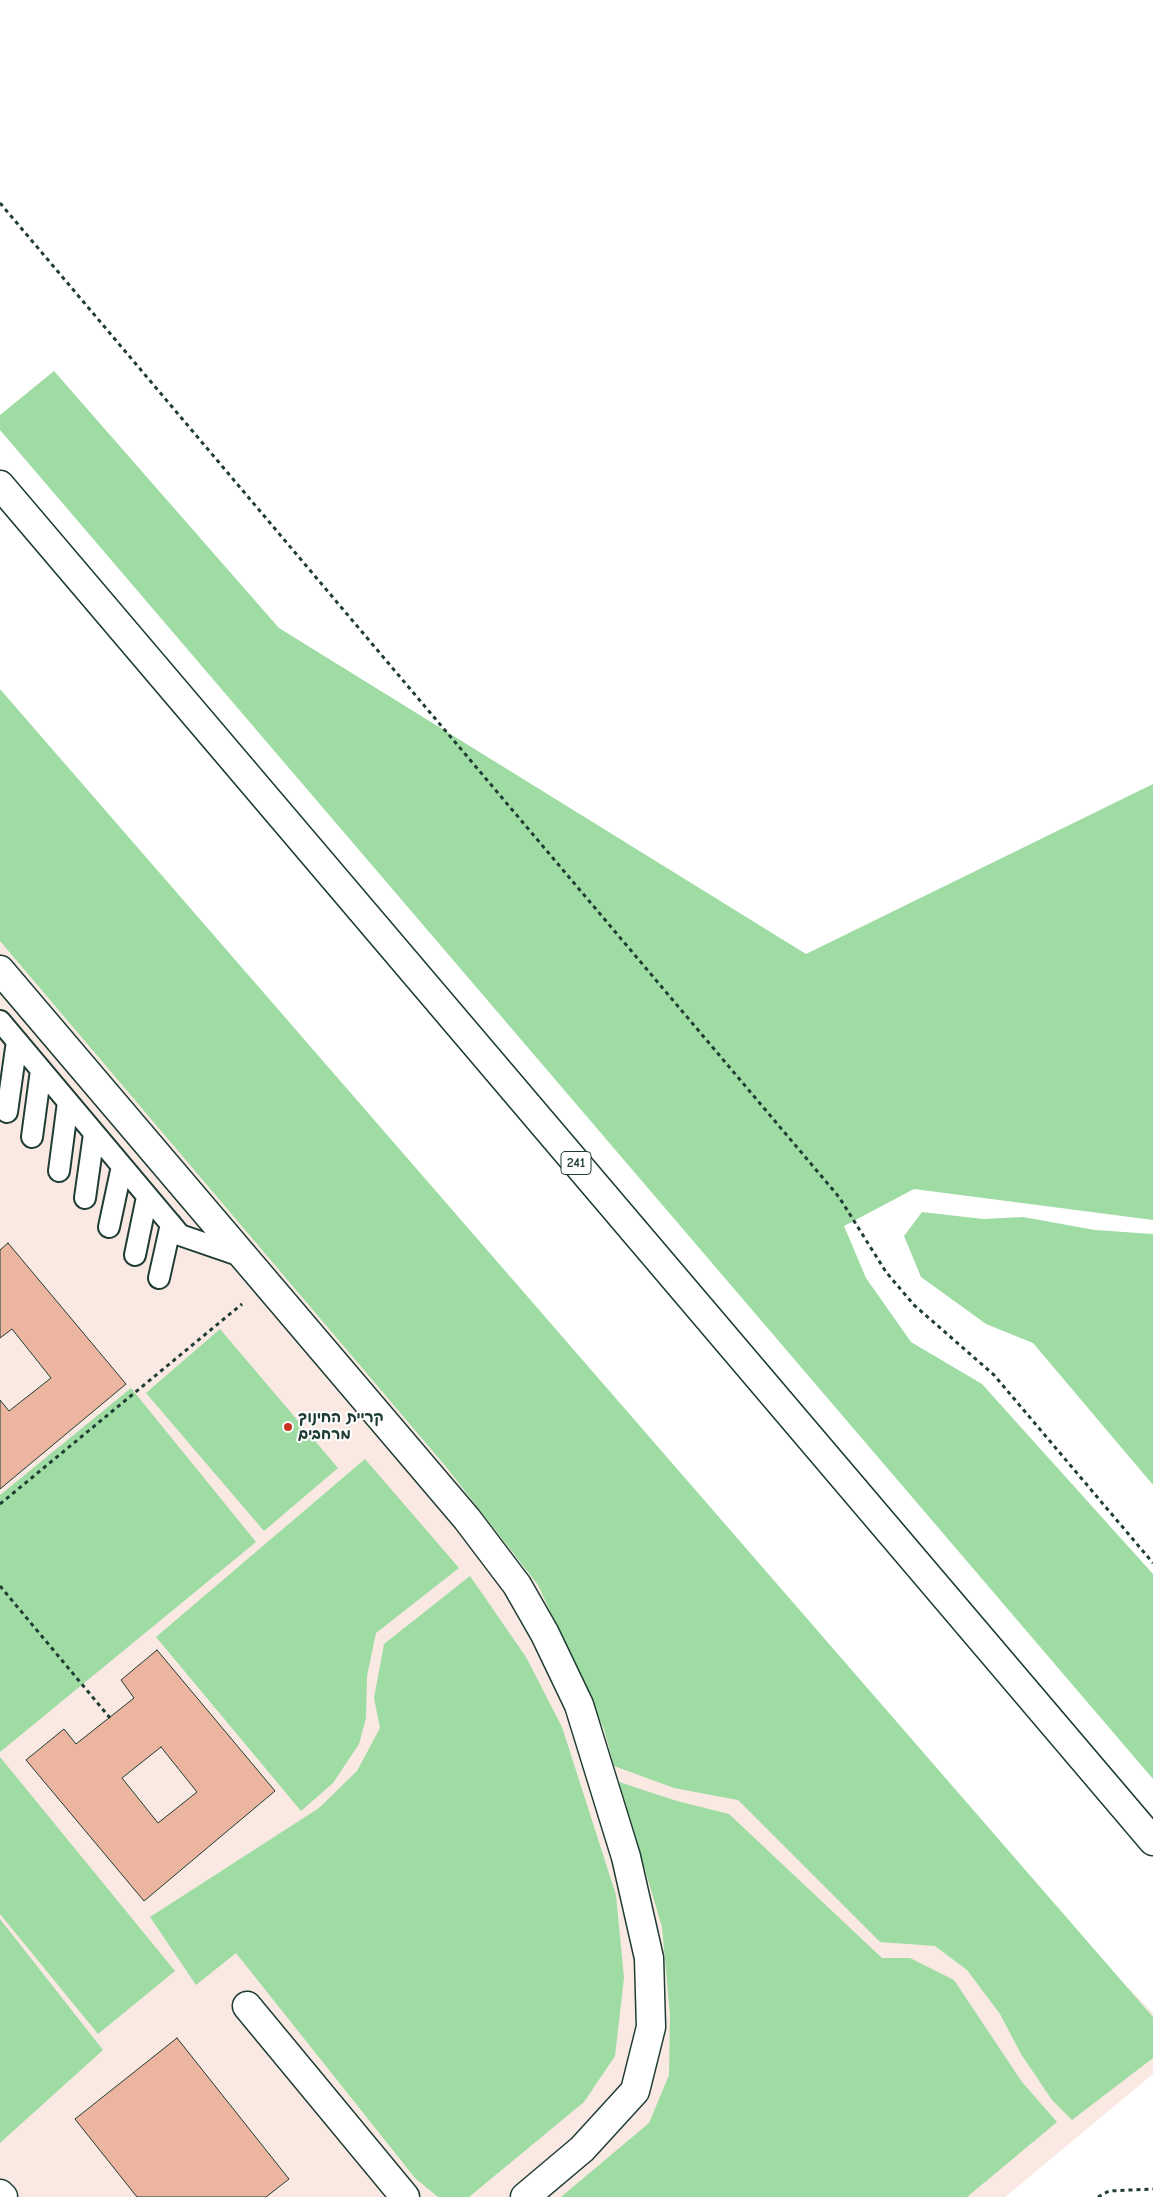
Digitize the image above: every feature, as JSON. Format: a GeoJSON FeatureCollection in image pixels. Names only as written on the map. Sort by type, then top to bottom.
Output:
{"type":"FeatureCollection","features":[{"type":"Feature","properties":{"kind":"main road","name":"241"},"geometry":{"type":"LineString","coordinates":[[0,485],[1153,1841]]}},
{"type":"Feature","properties":{"kind":"main road"},"geometry":{"type":"LineString","coordinates":[[0,970],[467,1519],[517,1586],[545,1634],[579,1705],[626,1857],[649,1958],[650,2026],[635,2091],[582,2149],[525,2197]]}},
{"type":"Feature","properties":{"kind":"main road"},"geometry":{"type":"LineString","coordinates":[[247,2006],[405,2197]]}},
{"type":"Feature","properties":{"kind":"main road"},"geometry":{"type":"LineString","coordinates":[[0,2194],[3,2197]]}},
{"type":"Feature","properties":{"kind":"lane"},"geometry":{"type":"LineString","coordinates":[[0,1020],[180,1236],[244,1257]]}},
{"type":"Feature","properties":{"kind":"lane"},"geometry":{"type":"LineString","coordinates":[[7,1112],[17,1041]]}},
{"type":"Feature","properties":{"kind":"lane"},"geometry":{"type":"LineString","coordinates":[[32,1137],[41,1070]]}},
{"type":"Feature","properties":{"kind":"lane"},"geometry":{"type":"LineString","coordinates":[[60,1171],[68,1102]]}},
{"type":"Feature","properties":{"kind":"lane"},"geometry":{"type":"LineString","coordinates":[[85,1198],[94,1134]]}},
{"type":"Feature","properties":{"kind":"lane"},"geometry":{"type":"LineString","coordinates":[[109,1227],[122,1166]]}},
{"type":"Feature","properties":{"kind":"lane"},"geometry":{"type":"LineString","coordinates":[[135,1255],[147,1196]]}},
{"type":"Feature","properties":{"kind":"lane"},"geometry":{"type":"LineString","coordinates":[[159,1278],[171,1224]]}},
{"type":"Feature","properties":{"kind":"path"},"geometry":{"type":"LineString","coordinates":[[0,203],[839,1197],[886,1272],[914,1305],[994,1375],[1153,1563]]}},
{"type":"Feature","properties":{"kind":"path"},"geometry":{"type":"LineString","coordinates":[[0,1504],[267,1284]]}},
{"type":"Feature","properties":{"kind":"path"},"geometry":{"type":"LineString","coordinates":[[0,1586],[110,1718]]}},
{"type":"Feature","properties":{"kind":"path"},"geometry":{"type":"LineString","coordinates":[[1098,2197],[1109,2191],[1153,2189]]}},
{"type":"Feature","properties":{"kind":"shaded area","name":"קריית החינוך מרחבים"},"geometry":{"type":"Polygon","coordinates":[[[0,840],[1153,2013],[1153,2074],[1005,2197],[0,2197],[0,840]]]}},
{"type":"Feature","properties":{"kind":"green space"},"geometry":{"type":"Polygon","coordinates":[[[54,371],[279,628],[806,954],[1153,784],[1153,1220],[914,1189],[844,1226],[866,1278],[911,1342],[982,1384],[1153,1574],[1153,1779],[0,430],[0,415],[54,371]]]}},
{"type":"Feature","properties":{"kind":"green space"},"geometry":{"type":"Polygon","coordinates":[[[0,689],[1153,2017],[1153,2058],[1072,2120],[1052,2100],[1021,2054],[1000,2014],[967,1970],[935,1946],[880,1942],[738,1800],[674,1788],[614,1766],[604,1729],[538,1585],[447,1468],[0,941],[0,689]]]}},
{"type":"Feature","properties":{"kind":"green space"},"geometry":{"type":"Polygon","coordinates":[[[922,1212],[983,1219],[1023,1217],[1095,1230],[1153,1234],[1153,1485],[1033,1343],[986,1324],[921,1277],[904,1236],[922,1212]]]}},
{"type":"Feature","properties":{"kind":"green space"},"geometry":{"type":"Polygon","coordinates":[[[220,1329],[338,1468],[264,1531],[146,1393],[220,1329]]]}},
{"type":"Feature","properties":{"kind":"green space"},"geometry":{"type":"Polygon","coordinates":[[[131,1388],[256,1542],[0,1752],[0,1495],[131,1388]]]}},
{"type":"Feature","properties":{"kind":"green space"},"geometry":{"type":"Polygon","coordinates":[[[365,1459],[459,1568],[376,1633],[367,1676],[366,1718],[359,1744],[333,1783],[301,1811],[156,1637],[365,1459]]]}},
{"type":"Feature","properties":{"kind":"green space"},"geometry":{"type":"Polygon","coordinates":[[[470,1576],[526,1657],[562,1727],[616,1895],[624,1978],[615,2056],[584,2102],[469,2197],[438,2197],[415,2178],[236,1953],[196,1985],[150,1917],[319,1808],[357,1771],[380,1728],[374,1698],[384,1644],[470,1576]]]}},
{"type":"Feature","properties":{"kind":"green space"},"geometry":{"type":"Polygon","coordinates":[[[0,1757],[175,1971],[98,2034],[0,1914],[0,1757]]]}},
{"type":"Feature","properties":{"kind":"green space"},"geometry":{"type":"Polygon","coordinates":[[[619,1782],[677,1801],[729,1814],[882,1958],[910,1958],[954,1980],[1022,2082],[1057,2122],[967,2197],[561,2197],[649,2123],[669,2075],[670,2015],[662,1927],[619,1782]]]}},
{"type":"Feature","properties":{"kind":"green space"},"geometry":{"type":"Polygon","coordinates":[[[0,1919],[103,2050],[0,2143],[0,1919]]]}},
{"type":"Feature","properties":{"kind":"building"},"geometry":{"type":"Polygon","coordinates":[[[8,1243],[126,1384],[0,1489],[0,1400],[9,1411],[51,1378],[12,1329],[0,1338],[0,1250],[8,1243]]]}},
{"type":"Feature","properties":{"kind":"building"},"geometry":{"type":"Polygon","coordinates":[[[157,1650],[275,1791],[144,1901],[26,1760],[64,1729],[76,1744],[134,1698],[121,1680],[157,1650]],[[161,1747],[122,1778],[158,1823],[197,1792],[161,1747]]]}},
{"type":"Feature","properties":{"kind":"building"},"geometry":{"type":"Polygon","coordinates":[[[177,2038],[289,2179],[266,2197],[137,2197],[75,2119],[177,2038]]]}},
{"type":"Feature","properties":{"kind":"place","name":"קריית החינוך מרחבים"},"geometry":{"type":"Point","coordinates":[288,1427]}}]}
